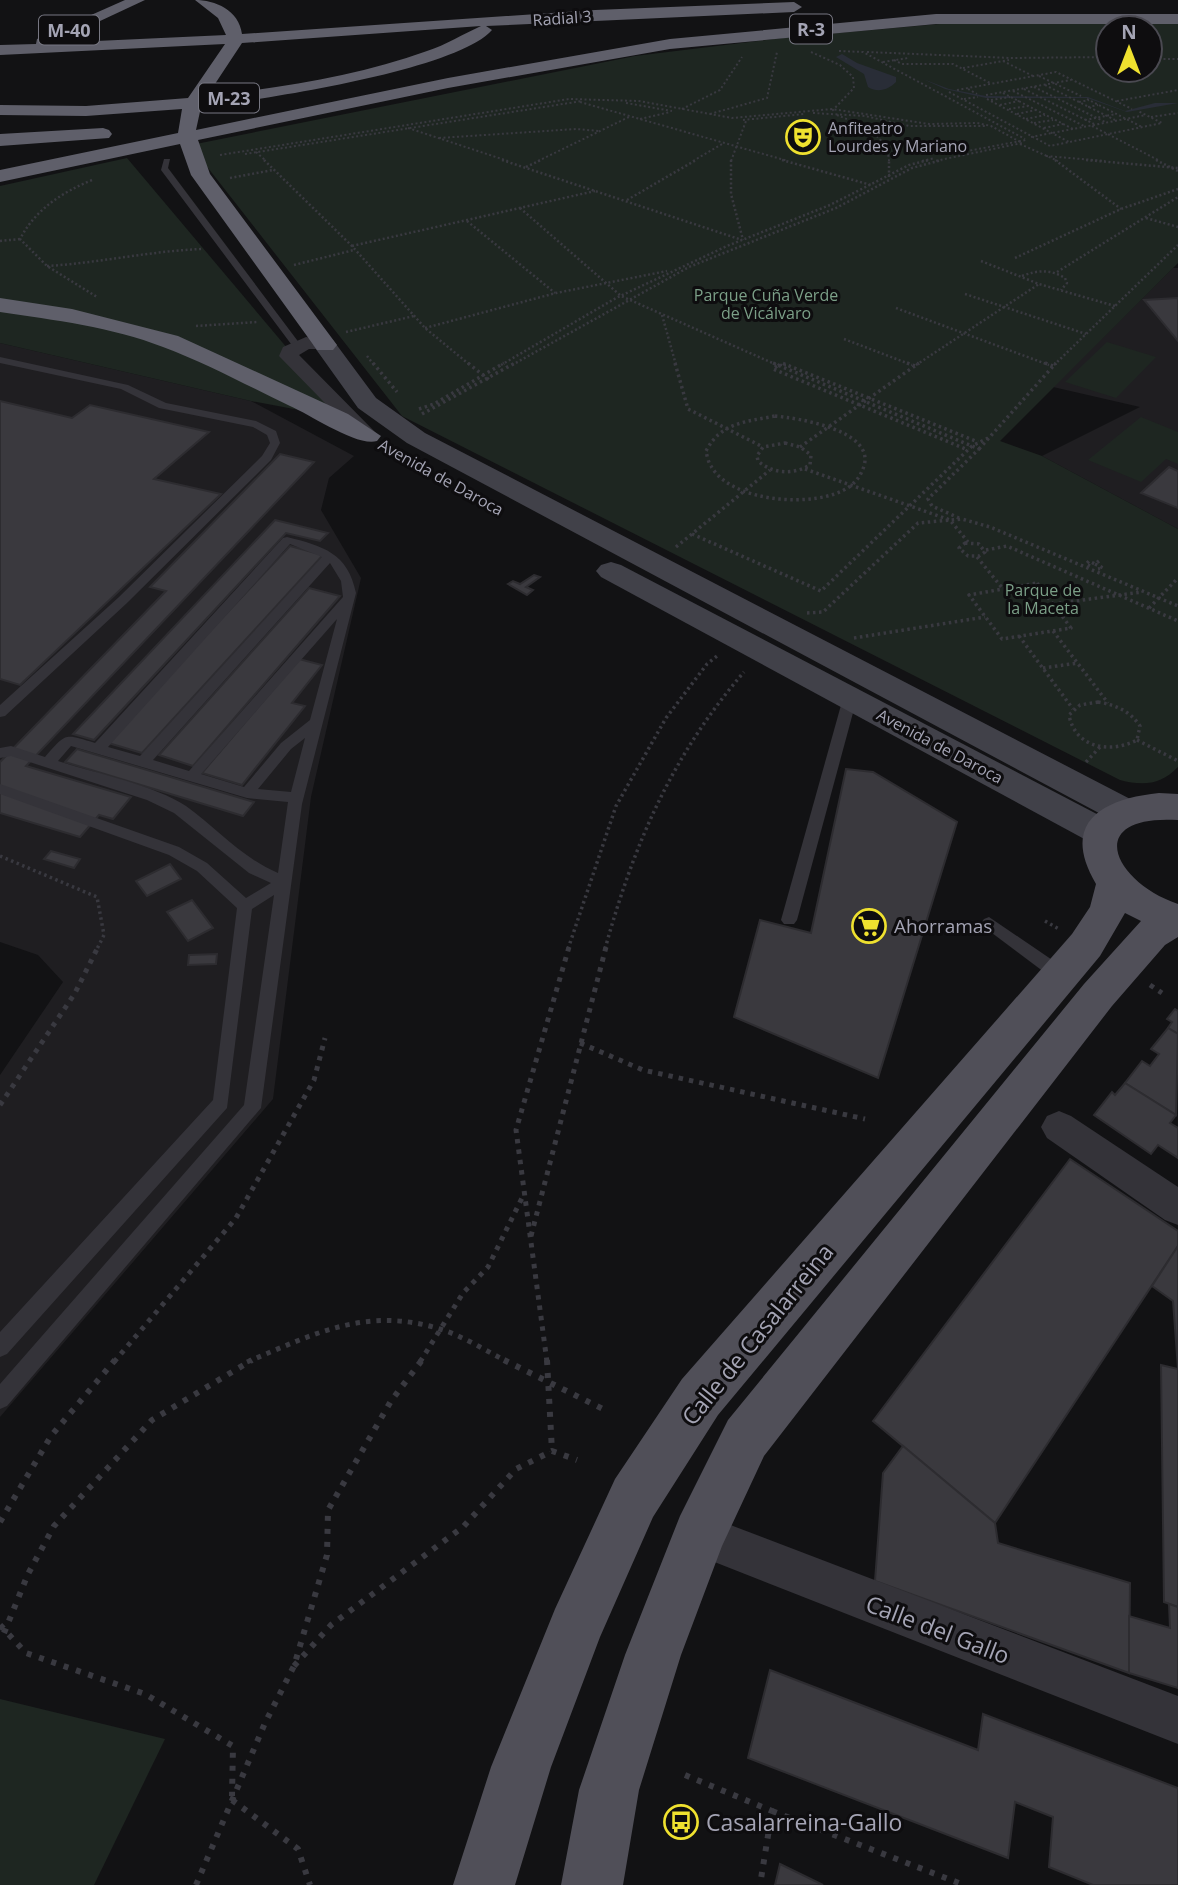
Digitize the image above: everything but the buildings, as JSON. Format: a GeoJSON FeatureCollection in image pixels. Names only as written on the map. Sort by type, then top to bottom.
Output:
{"type":"FeatureCollection","features":[{"type":"Feature","properties":{"kind":"highway","name":"M-40"},"geometry":{"type":"LineString","coordinates":[[0,62],[138,0]]}},
{"type":"Feature","properties":{"kind":"highway"},"geometry":{"type":"LineString","coordinates":[[202,0],[229,18],[235,34],[227,61],[188,117],[190,150],[201,175],[283,269],[333,339]]}},
{"type":"Feature","properties":{"kind":"highway","name":"M-23"},"geometry":{"type":"LineString","coordinates":[[6,110],[182,103],[287,90],[380,71],[441,52],[506,16],[521,0]]}},
{"type":"Feature","properties":{"kind":"highway","name":"Radial 3"},"geometry":{"type":"LineString","coordinates":[[0,39],[664,0]]}},
{"type":"Feature","properties":{"kind":"highway"},"geometry":{"type":"LineString","coordinates":[[898,6],[1178,12]]}},
{"type":"Feature","properties":{"kind":"highway","name":"Radial 3"},"geometry":{"type":"LineString","coordinates":[[0,50],[114,46],[639,13],[808,7]]}},
{"type":"Feature","properties":{"kind":"highway","name":"R-3"},"geometry":{"type":"LineString","coordinates":[[0,140],[121,132],[251,117],[670,44],[810,29],[936,19],[1178,19]]}},
{"type":"Feature","properties":{"kind":"highway","name":"M-40"},"geometry":{"type":"LineString","coordinates":[[0,39],[24,30]]}},
{"type":"Feature","properties":{"kind":"highway"},"geometry":{"type":"LineString","coordinates":[[0,148],[177,85],[219,61],[231,48]]}},
{"type":"Feature","properties":{"kind":"highway"},"geometry":{"type":"LineString","coordinates":[[0,176],[376,97]]}},
{"type":"Feature","properties":{"kind":"highway"},"geometry":{"type":"LineString","coordinates":[[0,305],[72,316],[170,341],[339,419],[368,436]]}},
{"type":"Feature","properties":{"kind":"main road","name":"Avenida de Daroca"},"geometry":{"type":"LineString","coordinates":[[333,339],[367,403],[416,438],[1113,821]]}},
{"type":"Feature","properties":{"kind":"main road","name":"Avenida de Daroca"},"geometry":{"type":"LineString","coordinates":[[368,436],[582,555],[850,698],[1113,821]]}},
{"type":"Feature","properties":{"kind":"main road"},"geometry":{"type":"LineString","coordinates":[[1178,807],[1141,806],[1113,821],[1098,848],[1103,866],[1115,884],[1132,899],[1178,919]]}},
{"type":"Feature","properties":{"kind":"main road","name":"Calle de Casalarreina"},"geometry":{"type":"LineString","coordinates":[[484,1885],[526,1755],[575,1629],[634,1498],[700,1397],[1058,973],[1086,945],[1103,918],[1115,884]]}},
{"type":"Feature","properties":{"kind":"main road"},"geometry":{"type":"LineString","coordinates":[[592,1885],[609,1790],[653,1655],[699,1535],[746,1438],[1098,995],[1151,934],[1178,919]]}},
{"type":"Feature","properties":{"kind":"street"},"geometry":{"type":"LineString","coordinates":[[297,346],[333,339]]}},
{"type":"Feature","properties":{"kind":"street","name":"Avenida de Daroca"},"geometry":{"type":"LineString","coordinates":[[297,346],[289,356],[368,436]]}},
{"type":"Feature","properties":{"kind":"street"},"geometry":{"type":"LineString","coordinates":[[1059,1127],[1178,1208]]}},
{"type":"Feature","properties":{"kind":"street","name":"Calle del Gallo"},"geometry":{"type":"LineString","coordinates":[[699,1535],[1178,1720]]}},
{"type":"Feature","properties":{"kind":"lane"},"geometry":{"type":"LineString","coordinates":[[167,161],[164,168],[297,346]]}},
{"type":"Feature","properties":{"kind":"lane"},"geometry":{"type":"LineString","coordinates":[[0,360],[124,387],[163,405],[256,424],[272,433],[275,443],[267,458],[124,600],[0,713]]}},
{"type":"Feature","properties":{"kind":"lane"},"geometry":{"type":"LineString","coordinates":[[0,1399],[252,1108],[297,798],[350,597],[348,577],[330,555],[316,547],[287,540],[100,747]]}},
{"type":"Feature","properties":{"kind":"lane"},"geometry":{"type":"LineString","coordinates":[[144,761],[330,555]]}},
{"type":"Feature","properties":{"kind":"lane"},"geometry":{"type":"LineString","coordinates":[[192,776],[350,597]]}},
{"type":"Feature","properties":{"kind":"lane"},"geometry":{"type":"LineString","coordinates":[[789,920],[850,698]]}},
{"type":"Feature","properties":{"kind":"lane"},"geometry":{"type":"LineString","coordinates":[[247,793],[286,746],[317,722]]}},
{"type":"Feature","properties":{"kind":"lane"},"geometry":{"type":"LineString","coordinates":[[49,762],[68,740],[100,747],[247,793],[297,798]]}},
{"type":"Feature","properties":{"kind":"lane"},"geometry":{"type":"LineString","coordinates":[[0,753],[11,751],[152,796],[179,809],[254,869],[284,882]]}},
{"type":"Feature","properties":{"kind":"lane"},"geometry":{"type":"LineString","coordinates":[[0,789],[174,851],[202,867],[245,906]]}},
{"type":"Feature","properties":{"kind":"lane"},"geometry":{"type":"LineString","coordinates":[[245,906],[284,882]]}},
{"type":"Feature","properties":{"kind":"lane"},"geometry":{"type":"LineString","coordinates":[[0,1347],[222,1103],[245,906]]}},
{"type":"Feature","properties":{"kind":"lane"},"geometry":{"type":"LineString","coordinates":[[989,923],[1058,973]]}},
{"type":"Feature","properties":{"kind":"path"},"geometry":{"type":"LineString","coordinates":[[768,48],[780,48]]}},
{"type":"Feature","properties":{"kind":"path"},"geometry":{"type":"LineString","coordinates":[[167,161],[255,151],[579,102],[611,101],[692,116],[747,120],[832,111],[848,98],[854,88],[853,77],[840,65],[804,48],[816,49]]}},
{"type":"Feature","properties":{"kind":"path"},"geometry":{"type":"LineString","coordinates":[[828,50],[921,56],[1094,57]]}},
{"type":"Feature","properties":{"kind":"path"},"geometry":{"type":"LineString","coordinates":[[863,52],[1024,138],[1126,119],[1178,113]]}},
{"type":"Feature","properties":{"kind":"path"},"geometry":{"type":"LineString","coordinates":[[640,119],[680,110],[720,90],[744,55]]}},
{"type":"Feature","properties":{"kind":"path"},"geometry":{"type":"LineString","coordinates":[[882,62],[921,56]]}},
{"type":"Feature","properties":{"kind":"path"},"geometry":{"type":"LineString","coordinates":[[962,68],[1023,57]]}},
{"type":"Feature","properties":{"kind":"path"},"geometry":{"type":"LineString","coordinates":[[894,60],[902,64],[953,64],[992,84]]}},
{"type":"Feature","properties":{"kind":"path"},"geometry":{"type":"LineString","coordinates":[[1002,61],[1033,76]]}},
{"type":"Feature","properties":{"kind":"path"},"geometry":{"type":"LineString","coordinates":[[957,90],[1056,72],[1132,109]]}},
{"type":"Feature","properties":{"kind":"path"},"geometry":{"type":"LineString","coordinates":[[1039,76],[1143,127]]}},
{"type":"Feature","properties":{"kind":"path"},"geometry":{"type":"LineString","coordinates":[[988,98],[1003,92],[1072,79]]}},
{"type":"Feature","properties":{"kind":"path"},"geometry":{"type":"LineString","coordinates":[[1044,85],[1116,121]]}},
{"type":"Feature","properties":{"kind":"path"},"geometry":{"type":"LineString","coordinates":[[1033,86],[1106,123]]}},
{"type":"Feature","properties":{"kind":"path"},"geometry":{"type":"LineString","coordinates":[[988,98],[1011,97],[1062,87]]}},
{"type":"Feature","properties":{"kind":"path"},"geometry":{"type":"LineString","coordinates":[[1023,88],[1172,168]]}},
{"type":"Feature","properties":{"kind":"path"},"geometry":{"type":"LineString","coordinates":[[964,100],[977,95],[967,89]]}},
{"type":"Feature","properties":{"kind":"path"},"geometry":{"type":"LineString","coordinates":[[1013,90],[1084,127]]}},
{"type":"Feature","properties":{"kind":"path"},"geometry":{"type":"LineString","coordinates":[[1116,101],[1178,90]]}},
{"type":"Feature","properties":{"kind":"path"},"geometry":{"type":"LineString","coordinates":[[940,93],[951,92],[1050,146],[1162,123],[1138,111]]}},
{"type":"Feature","properties":{"kind":"path"},"geometry":{"type":"LineString","coordinates":[[1003,92],[1074,129]]}},
{"type":"Feature","properties":{"kind":"path"},"geometry":{"type":"LineString","coordinates":[[999,105],[1071,92]]}},
{"type":"Feature","properties":{"kind":"path"},"geometry":{"type":"LineString","coordinates":[[692,116],[733,110],[768,97]]}},
{"type":"Feature","properties":{"kind":"path"},"geometry":{"type":"LineString","coordinates":[[988,98],[1070,142]]}},
{"type":"Feature","properties":{"kind":"path"},"geometry":{"type":"LineString","coordinates":[[1000,98],[1063,131]]}},
{"type":"Feature","properties":{"kind":"path"},"geometry":{"type":"LineString","coordinates":[[1007,110],[1070,98]]}},
{"type":"Feature","properties":{"kind":"path"},"geometry":{"type":"LineString","coordinates":[[255,151],[569,99],[639,101],[697,114],[746,117],[832,111],[929,124],[977,123],[991,126],[1046,156],[1101,191],[1121,209]]}},
{"type":"Feature","properties":{"kind":"path"},"geometry":{"type":"LineString","coordinates":[[1016,114],[1089,100]]}},
{"type":"Feature","properties":{"kind":"path"},"geometry":{"type":"LineString","coordinates":[[579,102],[872,186]]}},
{"type":"Feature","properties":{"kind":"path"},"geometry":{"type":"LineString","coordinates":[[1025,119],[1098,105]]}},
{"type":"Feature","properties":{"kind":"path"},"geometry":{"type":"LineString","coordinates":[[1034,124],[1108,110]]}},
{"type":"Feature","properties":{"kind":"path"},"geometry":{"type":"LineString","coordinates":[[832,111],[870,132],[883,143],[890,154],[889,177]]}},
{"type":"Feature","properties":{"kind":"path"},"geometry":{"type":"LineString","coordinates":[[1043,128],[1116,114]]}},
{"type":"Feature","properties":{"kind":"path"},"geometry":{"type":"LineString","coordinates":[[525,167],[631,116]]}},
{"type":"Feature","properties":{"kind":"path"},"geometry":{"type":"LineString","coordinates":[[743,240],[728,186],[736,147],[747,120]]}},
{"type":"Feature","properties":{"kind":"path"},"geometry":{"type":"LineString","coordinates":[[991,126],[999,125]]}},
{"type":"Feature","properties":{"kind":"path"},"geometry":{"type":"LineString","coordinates":[[407,128],[743,240]]}},
{"type":"Feature","properties":{"kind":"path"},"geometry":{"type":"LineString","coordinates":[[435,138],[576,129],[599,131]]}},
{"type":"Feature","properties":{"kind":"path"},"geometry":{"type":"LineString","coordinates":[[430,421],[421,415],[489,380],[628,299],[700,262],[848,202],[912,169],[958,155],[1026,140],[1024,138]]}},
{"type":"Feature","properties":{"kind":"path"},"geometry":{"type":"LineString","coordinates":[[416,410],[434,404],[621,296],[675,269],[872,186],[909,165],[1018,142]]}},
{"type":"Feature","properties":{"kind":"path"},"geometry":{"type":"LineString","coordinates":[[626,200],[724,143]]}},
{"type":"Feature","properties":{"kind":"path"},"geometry":{"type":"LineString","coordinates":[[255,151],[353,248],[425,328],[489,380]]}},
{"type":"Feature","properties":{"kind":"path"},"geometry":{"type":"LineString","coordinates":[[1046,156],[1178,169]]}},
{"type":"Feature","properties":{"kind":"path"},"geometry":{"type":"LineString","coordinates":[[223,179],[274,170]]}},
{"type":"Feature","properties":{"kind":"path"},"geometry":{"type":"LineString","coordinates":[[20,239],[26,225],[46,205],[74,187],[98,178]]}},
{"type":"Feature","properties":{"kind":"path"},"geometry":{"type":"LineString","coordinates":[[1015,258],[1121,209],[1178,189]]}},
{"type":"Feature","properties":{"kind":"path"},"geometry":{"type":"LineString","coordinates":[[283,269],[353,248],[596,191]]}},
{"type":"Feature","properties":{"kind":"path"},"geometry":{"type":"LineString","coordinates":[[1021,277],[1033,271],[1057,272],[1178,197]]}},
{"type":"Feature","properties":{"kind":"path"},"geometry":{"type":"LineString","coordinates":[[520,208],[621,296],[968,450]]}},
{"type":"Feature","properties":{"kind":"path"},"geometry":{"type":"LineString","coordinates":[[1145,217],[1178,227]]}},
{"type":"Feature","properties":{"kind":"path"},"geometry":{"type":"LineString","coordinates":[[466,220],[556,293]]}},
{"type":"Feature","properties":{"kind":"path"},"geometry":{"type":"LineString","coordinates":[[0,240],[20,239],[47,266],[105,300]]}},
{"type":"Feature","properties":{"kind":"path"},"geometry":{"type":"LineString","coordinates":[[1178,245],[1052,366],[979,449],[928,499],[932,506],[962,519],[1095,566],[1143,592],[1178,606]]}},
{"type":"Feature","properties":{"kind":"path"},"geometry":{"type":"LineString","coordinates":[[47,266],[84,264],[154,251],[220,246]]}},
{"type":"Feature","properties":{"kind":"path"},"geometry":{"type":"LineString","coordinates":[[981,261],[1039,284],[1115,306]]}},
{"type":"Feature","properties":{"kind":"path"},"geometry":{"type":"LineString","coordinates":[[425,328],[556,293],[675,269]]}},
{"type":"Feature","properties":{"kind":"path"},"geometry":{"type":"LineString","coordinates":[[1057,272],[1067,283],[1060,290]]}},
{"type":"Feature","properties":{"kind":"path"},"geometry":{"type":"LineString","coordinates":[[800,447],[961,333],[1039,284]]}},
{"type":"Feature","properties":{"kind":"path"},"geometry":{"type":"LineString","coordinates":[[965,294],[1086,334]]}},
{"type":"Feature","properties":{"kind":"path"},"geometry":{"type":"LineString","coordinates":[[896,308],[1052,366]]}},
{"type":"Feature","properties":{"kind":"path"},"geometry":{"type":"LineString","coordinates":[[662,314],[688,409],[763,447]]}},
{"type":"Feature","properties":{"kind":"path"},"geometry":{"type":"LineString","coordinates":[[333,339],[414,316]]}},
{"type":"Feature","properties":{"kind":"path"},"geometry":{"type":"LineString","coordinates":[[195,326],[275,320]]}},
{"type":"Feature","properties":{"kind":"path"},"geometry":{"type":"LineString","coordinates":[[844,339],[916,366]]}},
{"type":"Feature","properties":{"kind":"path"},"geometry":{"type":"LineString","coordinates":[[778,366],[782,363],[979,442]]}},
{"type":"Feature","properties":{"kind":"path"},"geometry":{"type":"LineString","coordinates":[[860,403],[979,449]]}},
{"type":"Feature","properties":{"kind":"path"},"geometry":{"type":"LineString","coordinates":[[775,416],[829,426],[850,438],[862,454],[863,470],[851,485],[830,495],[802,501],[761,498],[725,483],[712,472],[706,460],[706,448],[713,437],[726,427],[740,421],[775,416]]}},
{"type":"Feature","properties":{"kind":"path"},"geometry":{"type":"LineString","coordinates":[[692,534],[821,591],[913,506],[972,446],[988,438]]}},
{"type":"Feature","properties":{"kind":"path"},"geometry":{"type":"LineString","coordinates":[[776,443],[800,447],[811,455],[810,465],[805,469],[788,472],[770,470],[757,456],[763,447],[776,443]]}},
{"type":"Feature","properties":{"kind":"path"},"geometry":{"type":"LineString","coordinates":[[805,469],[950,520],[968,542]]}},
{"type":"Feature","properties":{"kind":"path"},"geometry":{"type":"LineString","coordinates":[[686,554],[674,548],[770,470]]}},
{"type":"Feature","properties":{"kind":"path"},"geometry":{"type":"LineString","coordinates":[[806,613],[824,612],[918,523],[962,519]]}},
{"type":"Feature","properties":{"kind":"path"},"geometry":{"type":"LineString","coordinates":[[986,550],[979,544],[968,542],[961,544],[960,551],[977,557],[1003,589]]}},
{"type":"Feature","properties":{"kind":"path"},"geometry":{"type":"LineString","coordinates":[[986,550],[1007,546],[1178,621]]}},
{"type":"Feature","properties":{"kind":"path"},"geometry":{"type":"LineString","coordinates":[[977,557],[984,555],[986,550]]}},
{"type":"Feature","properties":{"kind":"path"},"geometry":{"type":"LineString","coordinates":[[1082,579],[1095,566]]}},
{"type":"Feature","properties":{"kind":"path"},"geometry":{"type":"LineString","coordinates":[[1149,608],[1178,578]]}},
{"type":"Feature","properties":{"kind":"path"},"geometry":{"type":"LineString","coordinates":[[1037,583],[1071,628],[1002,639],[969,595],[1003,589],[1037,583]]}},
{"type":"Feature","properties":{"kind":"path"},"geometry":{"type":"LineString","coordinates":[[1052,604],[1143,592]]}},
{"type":"Feature","properties":{"kind":"path"},"geometry":{"type":"LineString","coordinates":[[845,640],[985,617]]}},
{"type":"Feature","properties":{"kind":"path"},"geometry":{"type":"LineString","coordinates":[[1053,631],[1109,704]]}},
{"type":"Feature","properties":{"kind":"path"},"geometry":{"type":"LineString","coordinates":[[1019,636],[1073,709]]}},
{"type":"Feature","properties":{"kind":"path"},"geometry":{"type":"LineString","coordinates":[[552,1451],[546,1352],[516,1130],[561,970],[616,806],[666,718],[707,664],[723,651]]}},
{"type":"Feature","properties":{"kind":"path"},"geometry":{"type":"LineString","coordinates":[[1043,668],[1078,663]]}},
{"type":"Feature","properties":{"kind":"path"},"geometry":{"type":"LineString","coordinates":[[529,1241],[610,927],[646,826],[692,737],[724,692],[750,666]]}},
{"type":"Feature","properties":{"kind":"path"},"geometry":{"type":"LineString","coordinates":[[1088,702],[1109,704],[1136,719],[1140,734],[1137,740],[1122,748],[1100,747],[1073,730],[1069,715],[1073,709],[1088,702]]}},
{"type":"Feature","properties":{"kind":"path"},"geometry":{"type":"LineString","coordinates":[[1137,740],[1178,761]]}},
{"type":"Feature","properties":{"kind":"path"},"geometry":{"type":"LineString","coordinates":[[1081,766],[1100,747]]}},
{"type":"Feature","properties":{"kind":"path"},"geometry":{"type":"LineString","coordinates":[[0,856],[97,897],[104,935],[75,993],[0,1105]]}},
{"type":"Feature","properties":{"kind":"path"},"geometry":{"type":"LineString","coordinates":[[0,1521],[51,1436],[236,1218],[314,1080],[325,1038]]}},
{"type":"Feature","properties":{"kind":"path"},"geometry":{"type":"LineString","coordinates":[[580,1043],[599,1055],[666,1076],[865,1119]]}},
{"type":"Feature","properties":{"kind":"path"},"geometry":{"type":"LineString","coordinates":[[195,1885],[294,1666],[327,1555],[328,1510],[391,1401],[463,1293],[488,1267],[524,1194]]}},
{"type":"Feature","properties":{"kind":"path"},"geometry":{"type":"LineString","coordinates":[[232,1800],[233,1746],[145,1694],[26,1653],[2,1629],[54,1526],[152,1420],[238,1366],[336,1325],[395,1319],[441,1329],[603,1409]]}},
{"type":"Feature","properties":{"kind":"path"},"geometry":{"type":"LineString","coordinates":[[294,1666],[331,1625],[463,1528],[516,1469],[552,1451],[577,1460]]}},
{"type":"Feature","properties":{"kind":"path"},"geometry":{"type":"LineString","coordinates":[[685,1775],[964,1885]]}},
{"type":"Feature","properties":{"kind":"path"},"geometry":{"type":"LineString","coordinates":[[232,1800],[298,1849],[310,1885]]}},
{"type":"Feature","properties":{"kind":"path"},"geometry":{"type":"LineString","coordinates":[[760,1885],[772,1811]]}},
{"type":"Feature","properties":{"kind":"shaded area"},"geometry":{"type":"Polygon","coordinates":[[[842,54],[857,63],[896,77],[896,82],[883,90],[868,87],[864,74],[836,57],[842,54]]]}},
{"type":"Feature","properties":{"kind":"shaded area"},"geometry":{"type":"Polygon","coordinates":[[[923,79],[949,89],[986,96],[1088,97],[1125,111],[1155,103],[1178,103],[1127,112],[1087,98],[986,98],[945,89],[923,79]]]}},
{"type":"Feature","properties":{"kind":"shaded area"},"geometry":{"type":"Polygon","coordinates":[[[1173,268],[1178,268],[1178,529],[1042,456],[1140,407],[1053,387],[1173,268]]]}},
{"type":"Feature","properties":{"kind":"shaded area"},"geometry":{"type":"Polygon","coordinates":[[[0,343],[251,401],[354,456],[329,478],[321,510],[361,578],[311,797],[273,1099],[0,1417],[0,1075],[63,982],[38,955],[0,942],[0,343]]]}},
{"type":"Feature","properties":{"kind":"green space","name":"Parque Cuña Verde de Vicálvaro"},"geometry":{"type":"Polygon","coordinates":[[[950,23],[1094,23],[1094,84],[1164,84],[1164,23],[1178,23],[1178,263],[1000,441],[1042,456],[1178,529],[1178,767],[1172,773],[1158,781],[1144,783],[1120,780],[402,416],[201,159],[196,144],[635,56],[783,38],[950,23]]]}},
{"type":"Feature","properties":{"kind":"green space"},"geometry":{"type":"Polygon","coordinates":[[[127,158],[347,419],[251,401],[0,343],[0,186],[127,158]]]}},
{"type":"Feature","properties":{"kind":"green space"},"geometry":{"type":"Polygon","coordinates":[[[1107,342],[1156,357],[1116,398],[1065,382],[1107,342]]]}},
{"type":"Feature","properties":{"kind":"green space"},"geometry":{"type":"Polygon","coordinates":[[[1141,417],[1178,432],[1178,464],[1166,459],[1141,482],[1088,460],[1141,417]]]}},
{"type":"Feature","properties":{"kind":"green space"},"geometry":{"type":"Polygon","coordinates":[[[0,1699],[165,1739],[94,1885],[0,1885],[0,1699]]]}},
{"type":"Feature","properties":{"kind":"place","name":"Anfiteatro Lourdes y Mariano"},"geometry":{"type":"Point","coordinates":[803,137]}},
{"type":"Feature","properties":{"kind":"place","name":"Ahorramas"},"geometry":{"type":"Point","coordinates":[869,926]}},
{"type":"Feature","properties":{"kind":"place","name":"Casalarreina-Gallo"},"geometry":{"type":"Point","coordinates":[681,1822]}},
{"type":"Feature","properties":{"kind":"park label","name":"Parque de la Maceta"},"geometry":{"type":"Point","coordinates":[1043,599]}}]}
